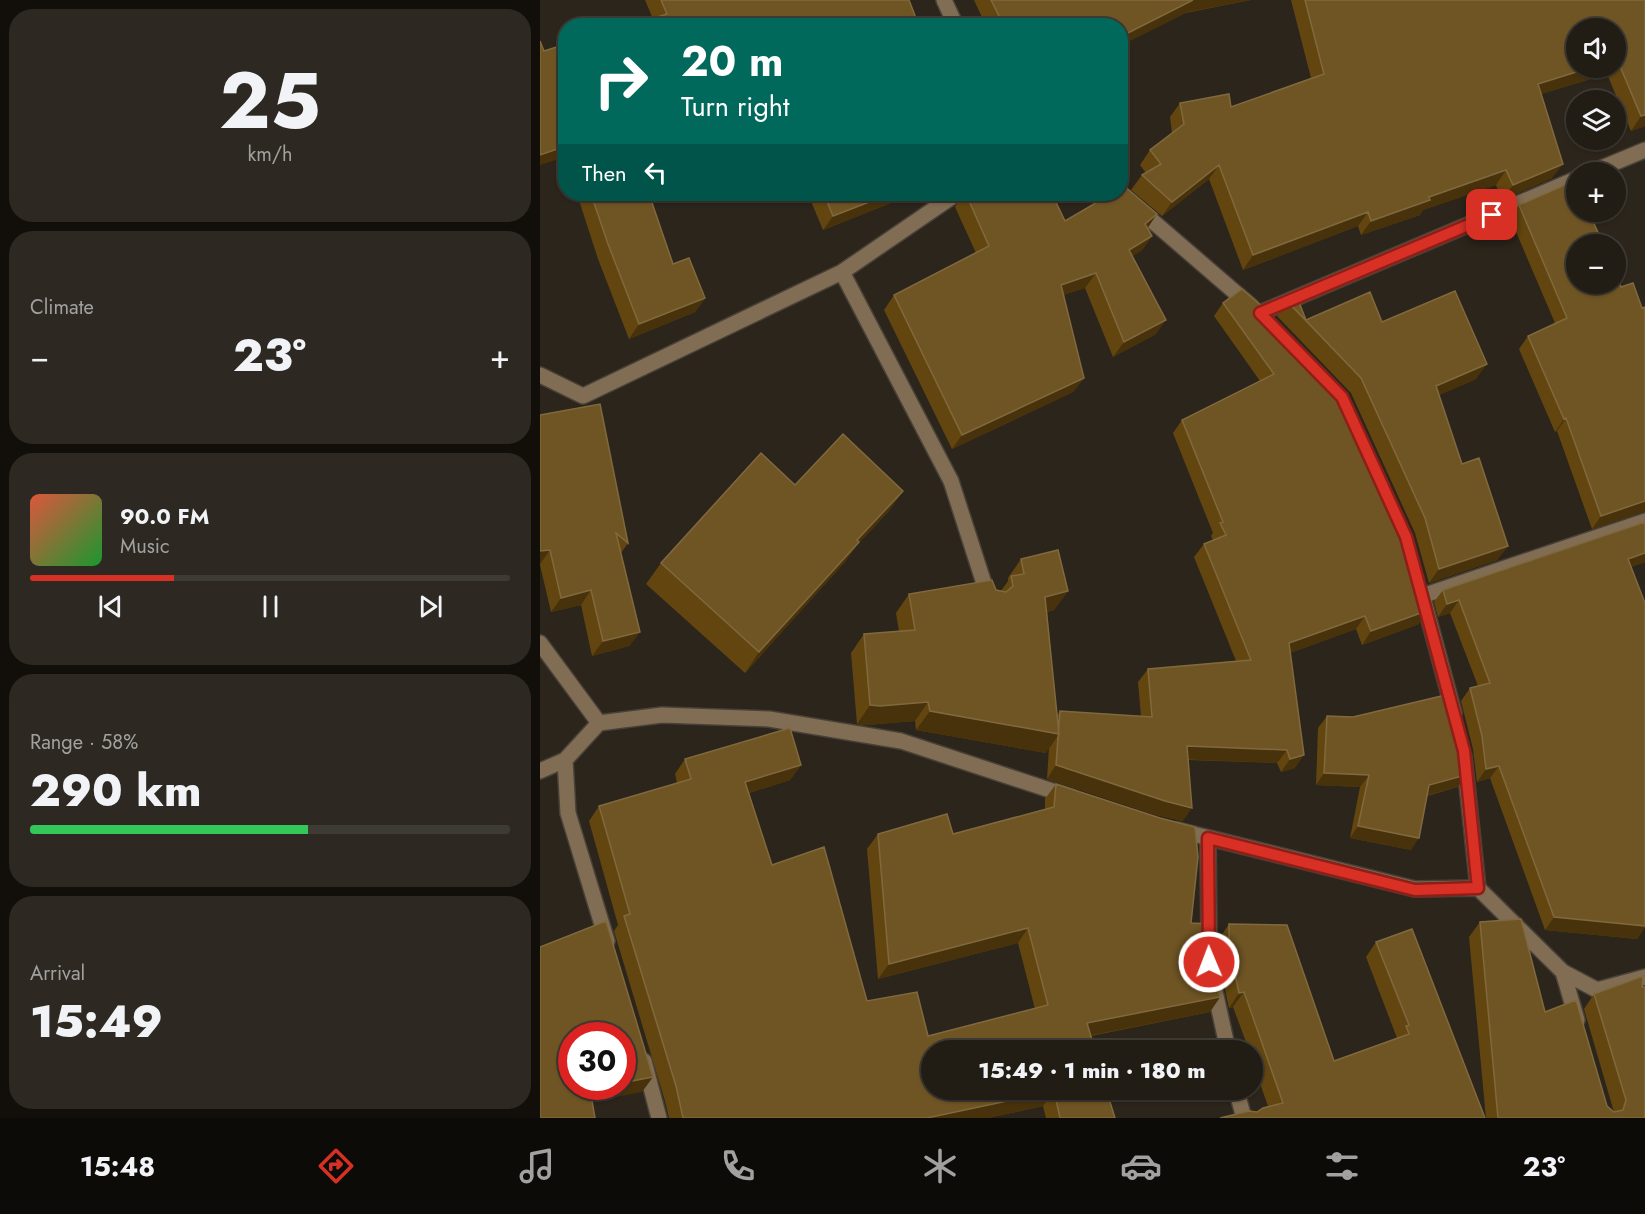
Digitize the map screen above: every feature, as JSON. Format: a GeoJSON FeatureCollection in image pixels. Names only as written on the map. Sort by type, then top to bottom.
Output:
{"type":"FeatureCollection","features":[{"type":"Feature","properties":{"kind":"street"},"geometry":{"type":"LineString","coordinates":[[944,0],[952,18]]}},
{"type":"Feature","properties":{"kind":"street"},"geometry":{"type":"LineString","coordinates":[[1616,162],[1645,150]]}},
{"type":"Feature","properties":{"kind":"street"},"geometry":{"type":"LineString","coordinates":[[1128,200],[1264,317],[1566,183]]}},
{"type":"Feature","properties":{"kind":"street"},"geometry":{"type":"LineString","coordinates":[[540,375],[583,396],[842,272],[946,201]]}},
{"type":"Feature","properties":{"kind":"street"},"geometry":{"type":"LineString","coordinates":[[842,272],[951,481],[990,602]]}},
{"type":"Feature","properties":{"kind":"street"},"geometry":{"type":"LineString","coordinates":[[1422,596],[1645,521]]}},
{"type":"Feature","properties":{"kind":"street"},"geometry":{"type":"LineString","coordinates":[[1417,577],[1464,751],[1478,888],[1563,972],[1597,990],[1645,977]]}},
{"type":"Feature","properties":{"kind":"street"},"geometry":{"type":"LineString","coordinates":[[540,643],[599,723]]}},
{"type":"Feature","properties":{"kind":"street"},"geometry":{"type":"LineString","coordinates":[[540,771],[566,760],[599,723],[662,715],[769,719],[901,741],[1088,803]]}},
{"type":"Feature","properties":{"kind":"street"},"geometry":{"type":"LineString","coordinates":[[566,760],[568,813],[612,958]]}},
{"type":"Feature","properties":{"kind":"street"},"geometry":{"type":"LineString","coordinates":[[1164,827],[1415,890],[1478,888]]}},
{"type":"Feature","properties":{"kind":"street"},"geometry":{"type":"LineString","coordinates":[[1208,838],[1210,967],[1226,1040]]}},
{"type":"Feature","properties":{"kind":"street"},"geometry":{"type":"LineString","coordinates":[[1563,972],[1583,1040]]}},
{"type":"Feature","properties":{"kind":"street"},"geometry":{"type":"LineString","coordinates":[[640,1048],[659,1118]]}},
{"type":"Feature","properties":{"kind":"street"},"geometry":{"type":"LineString","coordinates":[[1239,1100],[1244,1118]]}},
{"type":"Feature","properties":{"kind":"building"},"geometry":{"type":"Polygon","coordinates":[[[661,0],[909,0],[916,18],[654,18],[667,14],[661,0]]]}},
{"type":"Feature","properties":{"kind":"building"},"geometry":{"type":"Polygon","coordinates":[[[991,0],[1193,0],[1128,33],[1128,18],[1000,18],[991,0]]]}},
{"type":"Feature","properties":{"kind":"building"},"geometry":{"type":"Polygon","coordinates":[[[1305,0],[1645,0],[1645,115],[1641,116],[1625,78],[1626,18],[1566,18],[1566,75],[1538,84],[1563,164],[1513,185],[1506,170],[1429,197],[1430,200],[1371,221],[1368,212],[1253,255],[1219,165],[1172,202],[1142,175],[1161,164],[1150,150],[1184,124],[1180,103],[1229,94],[1231,107],[1324,74],[1305,0]]]}},
{"type":"Feature","properties":{"kind":"building"},"geometry":{"type":"Polygon","coordinates":[[[540,41],[544,51],[558,47],[558,149],[540,155],[540,41]]]}},
{"type":"Feature","properties":{"kind":"building"},"geometry":{"type":"Polygon","coordinates":[[[1566,184],[1566,222],[1593,222],[1599,234],[1566,234],[1566,294],[1626,294],[1626,285],[1633,283],[1642,308],[1645,307],[1645,501],[1601,516],[1566,418],[1564,419],[1528,336],[1567,318],[1519,205],[1566,184]]]}},
{"type":"Feature","properties":{"kind":"building"},"geometry":{"type":"Polygon","coordinates":[[[1128,189],[1157,214],[1145,224],[1152,236],[1129,250],[1166,320],[1124,342],[1096,273],[1061,285],[1084,378],[962,435],[894,295],[989,246],[969,201],[1055,201],[1065,221],[1099,201],[1128,201],[1128,189]]]}},
{"type":"Feature","properties":{"kind":"building"},"geometry":{"type":"Polygon","coordinates":[[[593,201],[651,201],[673,264],[689,258],[705,298],[639,324],[593,201]]]}},
{"type":"Feature","properties":{"kind":"building"},"geometry":{"type":"Polygon","coordinates":[[[827,201],[872,201],[833,216],[827,201]]]}},
{"type":"Feature","properties":{"kind":"building"},"geometry":{"type":"Polygon","coordinates":[[[1242,289],[1263,307],[1343,389],[1406,527],[1429,610],[1371,631],[1365,616],[1289,643],[1304,755],[1290,759],[1287,750],[1187,746],[1192,808],[1056,765],[1060,711],[1152,717],[1148,669],[1251,660],[1204,544],[1226,535],[1220,523],[1223,522],[1182,420],[1274,374],[1223,303],[1242,289]]]}},
{"type":"Feature","properties":{"kind":"building"},"geometry":{"type":"Polygon","coordinates":[[[1455,291],[1487,364],[1436,386],[1462,464],[1479,458],[1508,546],[1439,569],[1425,518],[1361,378],[1287,301],[1297,297],[1306,320],[1370,292],[1382,322],[1455,291]]]}},
{"type":"Feature","properties":{"kind":"building"},"geometry":{"type":"Polygon","coordinates":[[[600,404],[628,543],[616,533],[640,632],[603,641],[591,590],[561,598],[550,550],[540,551],[540,415],[600,404]]]}},
{"type":"Feature","properties":{"kind":"building"},"geometry":{"type":"Polygon","coordinates":[[[843,434],[903,491],[759,652],[661,563],[761,453],[795,485],[843,434]]]}},
{"type":"Feature","properties":{"kind":"building"},"geometry":{"type":"Polygon","coordinates":[[[1645,522],[1645,553],[1628,559],[1645,603],[1645,926],[1554,917],[1499,766],[1486,769],[1482,736],[1470,688],[1490,683],[1459,600],[1447,604],[1443,590],[1645,522]]]}},
{"type":"Feature","properties":{"kind":"building"},"geometry":{"type":"Polygon","coordinates":[[[1058,550],[1068,591],[1045,597],[1059,734],[930,711],[928,702],[870,705],[864,634],[915,630],[909,594],[992,580],[996,590],[1006,592],[1013,586],[1011,576],[1024,574],[1021,559],[1058,550]]]}},
{"type":"Feature","properties":{"kind":"building"},"geometry":{"type":"Polygon","coordinates":[[[1450,694],[1463,741],[1466,775],[1429,785],[1419,838],[1358,826],[1369,775],[1324,773],[1327,716],[1353,717],[1450,694]]]}},
{"type":"Feature","properties":{"kind":"building"},"geometry":{"type":"Polygon","coordinates":[[[790,728],[801,765],[745,782],[772,865],[824,847],[867,1001],[917,992],[928,1036],[1048,1005],[1028,928],[889,964],[878,834],[947,814],[953,834],[1054,807],[1056,784],[1195,827],[1198,857],[1191,923],[1210,924],[1210,949],[1220,997],[1087,1023],[1092,1040],[921,1040],[921,1100],[1012,1100],[927,1118],[683,1118],[676,1086],[624,916],[630,914],[599,806],[691,779],[685,759],[790,728]]]}},
{"type":"Feature","properties":{"kind":"building"},"geometry":{"type":"Polygon","coordinates":[[[1521,919],[1545,1012],[1576,1000],[1607,1106],[1614,1112],[1623,1110],[1626,1100],[1594,994],[1643,976],[1642,987],[1645,987],[1645,1118],[1498,1118],[1480,922],[1521,919]]]}},
{"type":"Feature","properties":{"kind":"building"},"geometry":{"type":"Polygon","coordinates":[[[606,921],[653,1077],[636,1080],[636,1022],[558,1022],[558,1100],[592,1100],[595,1118],[540,1118],[540,947],[606,921]]]}},
{"type":"Feature","properties":{"kind":"building"},"geometry":{"type":"Polygon","coordinates":[[[1229,924],[1287,925],[1334,1061],[1409,1034],[1406,1026],[1409,1025],[1376,942],[1412,929],[1485,1118],[1220,1118],[1249,1111],[1257,1112],[1263,1108],[1283,1103],[1263,1046],[1263,1040],[1261,1040],[1244,992],[1239,993],[1229,946],[1229,924]]]}},
{"type":"Feature","properties":{"kind":"building"},"geometry":{"type":"Polygon","coordinates":[[[1056,1100],[1109,1100],[1115,1118],[1060,1118],[1056,1100]]]}},
{"type":"Feature","properties":{"kind":"route"},"geometry":{"type":"LineString","coordinates":[[1209,962],[1208,838],[1415,890],[1478,888],[1464,751],[1406,537],[1342,397],[1260,313],[1492,215]]}}]}
